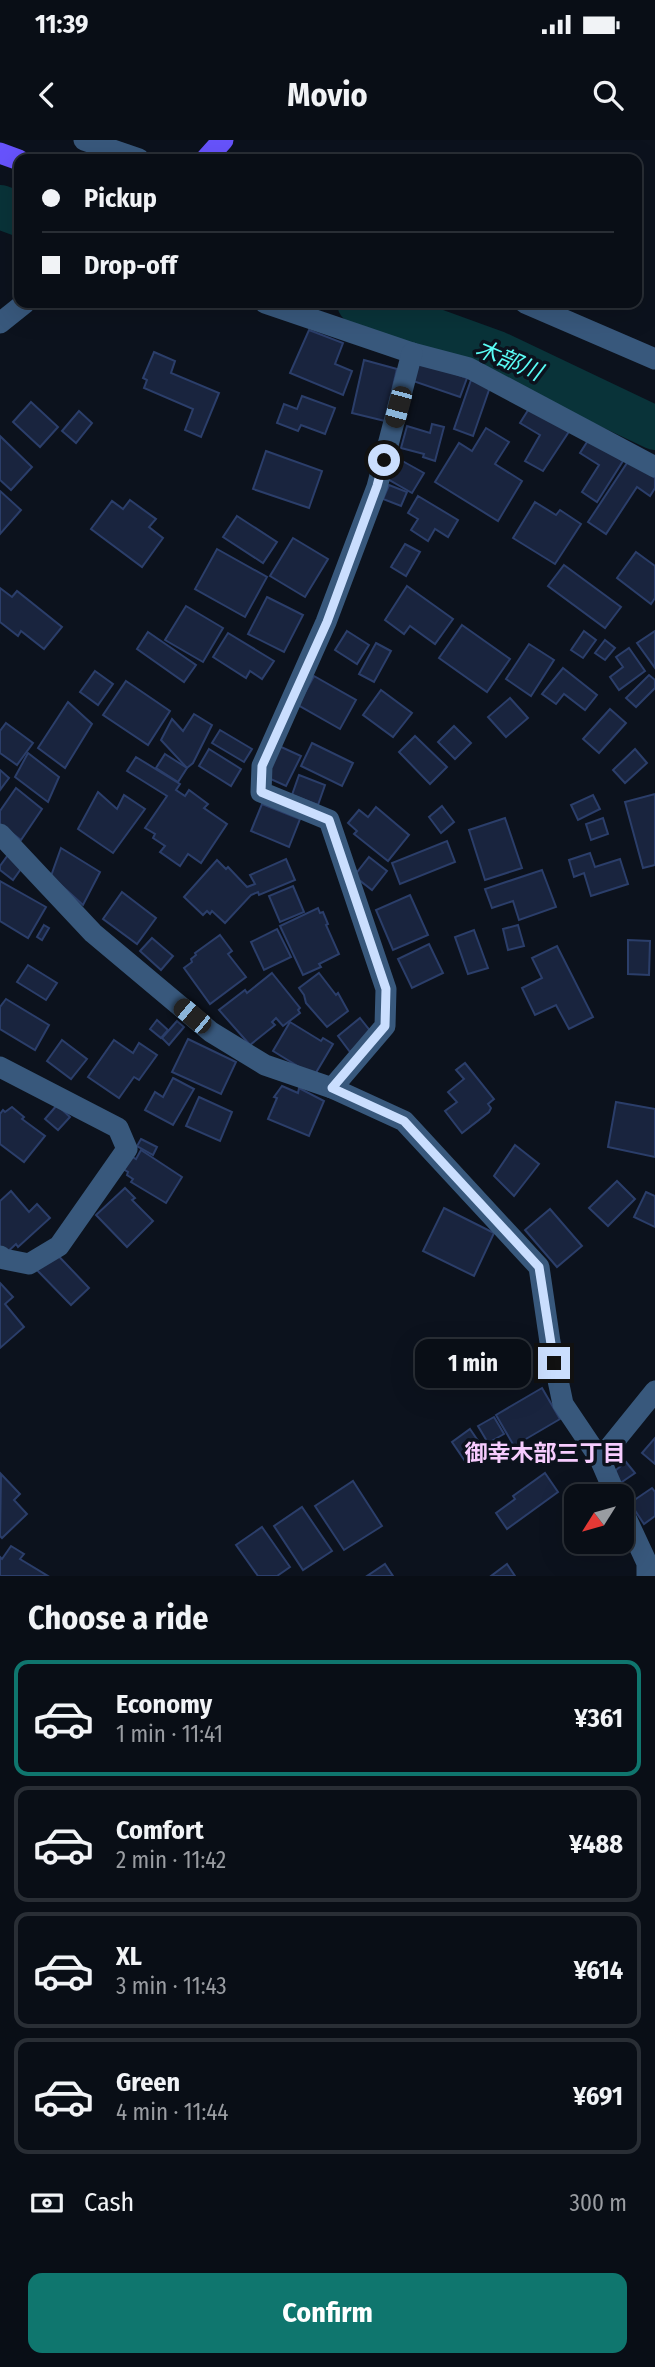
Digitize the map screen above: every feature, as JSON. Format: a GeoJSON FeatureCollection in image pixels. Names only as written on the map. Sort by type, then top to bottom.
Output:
{"type":"FeatureCollection","features":[{"type":"Feature","properties":{"kind":"street"},"geometry":{"type":"LineString","coordinates":[[84,140],[125,154]]}},
{"type":"Feature","properties":{"kind":"street"},"geometry":{"type":"LineString","coordinates":[[0,323],[18,308]]}},
{"type":"Feature","properties":{"kind":"street"},"geometry":{"type":"LineString","coordinates":[[280,308],[412,353],[469,368],[655,467]]}},
{"type":"Feature","properties":{"kind":"street"},"geometry":{"type":"LineString","coordinates":[[537,308],[655,359]]}},
{"type":"Feature","properties":{"kind":"street"},"geometry":{"type":"LineString","coordinates":[[332,1088],[385,1026],[386,989],[329,820],[261,792],[262,766],[327,622],[377,486],[412,353]]}},
{"type":"Feature","properties":{"kind":"street"},"geometry":{"type":"LineString","coordinates":[[0,834],[93,933],[211,1032],[265,1065],[332,1088],[404,1121],[539,1267],[550,1342],[564,1404],[600,1459],[611,1484]]}},
{"type":"Feature","properties":{"kind":"street"},"geometry":{"type":"LineString","coordinates":[[0,1067],[118,1128],[127,1149],[59,1246],[29,1264],[0,1256]]}},
{"type":"Feature","properties":{"kind":"street"},"geometry":{"type":"LineString","coordinates":[[600,1459],[655,1391]]}},
{"type":"Feature","properties":{"kind":"street"},"geometry":{"type":"LineString","coordinates":[[634,1535],[647,1563],[647,1576]]}},
{"type":"Feature","properties":{"kind":"building"},"geometry":{"type":"Polygon","coordinates":[[[309,330],[343,343],[335,364],[352,371],[343,395],[290,373],[309,330]]]}},
{"type":"Feature","properties":{"kind":"building"},"geometry":{"type":"Polygon","coordinates":[[[154,352],[175,361],[171,373],[219,393],[201,437],[185,430],[193,409],[144,388],[147,380],[143,378],[154,352]]]}},
{"type":"Feature","properties":{"kind":"building"},"geometry":{"type":"Polygon","coordinates":[[[364,360],[397,369],[385,421],[352,413],[364,360]]]}},
{"type":"Feature","properties":{"kind":"building"},"geometry":{"type":"Polygon","coordinates":[[[417,360],[467,378],[460,397],[410,380],[417,360]]]}},
{"type":"Feature","properties":{"kind":"building"},"geometry":{"type":"Polygon","coordinates":[[[471,380],[490,387],[473,436],[454,429],[471,380]]]}},
{"type":"Feature","properties":{"kind":"building"},"geometry":{"type":"Polygon","coordinates":[[[302,396],[335,408],[325,434],[301,425],[298,431],[277,423],[284,404],[297,409],[302,396]]]}},
{"type":"Feature","properties":{"kind":"building"},"geometry":{"type":"Polygon","coordinates":[[[31,402],[58,427],[40,447],[13,422],[31,402]]]}},
{"type":"Feature","properties":{"kind":"building"},"geometry":{"type":"Polygon","coordinates":[[[530,407],[570,430],[543,471],[525,461],[540,435],[520,423],[530,407]]]}},
{"type":"Feature","properties":{"kind":"building"},"geometry":{"type":"Polygon","coordinates":[[[79,411],[92,423],[76,443],[62,431],[79,411]]]}},
{"type":"Feature","properties":{"kind":"building"},"geometry":{"type":"Polygon","coordinates":[[[432,424],[444,427],[435,461],[423,457],[424,454],[401,448],[407,426],[430,433],[432,424]]]}},
{"type":"Feature","properties":{"kind":"building"},"geometry":{"type":"Polygon","coordinates":[[[486,428],[509,442],[495,464],[522,481],[498,521],[435,482],[459,443],[472,451],[486,428]]]}},
{"type":"Feature","properties":{"kind":"building"},"geometry":{"type":"Polygon","coordinates":[[[0,436],[32,467],[11,490],[0,480],[0,436]]]}},
{"type":"Feature","properties":{"kind":"building"},"geometry":{"type":"Polygon","coordinates":[[[589,439],[623,461],[597,502],[582,492],[599,465],[580,453],[589,439]]]}},
{"type":"Feature","properties":{"kind":"building"},"geometry":{"type":"Polygon","coordinates":[[[266,451],[322,471],[309,508],[253,489],[266,451]]]}},
{"type":"Feature","properties":{"kind":"building"},"geometry":{"type":"Polygon","coordinates":[[[397,458],[424,473],[412,493],[386,478],[397,458]]]}},
{"type":"Feature","properties":{"kind":"building"},"geometry":{"type":"Polygon","coordinates":[[[629,460],[655,478],[655,488],[650,496],[637,487],[606,534],[588,522],[629,460]]]}},
{"type":"Feature","properties":{"kind":"building"},"geometry":{"type":"Polygon","coordinates":[[[389,485],[407,492],[401,506],[383,499],[389,485]]]}},
{"type":"Feature","properties":{"kind":"building"},"geometry":{"type":"Polygon","coordinates":[[[0,491],[21,510],[0,534],[0,491]]]}},
{"type":"Feature","properties":{"kind":"building"},"geometry":{"type":"Polygon","coordinates":[[[418,496],[458,520],[448,537],[435,529],[428,541],[411,530],[418,519],[408,513],[418,496]]]}},
{"type":"Feature","properties":{"kind":"building"},"geometry":{"type":"Polygon","coordinates":[[[130,500],[156,519],[149,527],[163,538],[142,567],[91,529],[112,501],[123,509],[130,500]]]}},
{"type":"Feature","properties":{"kind":"building"},"geometry":{"type":"Polygon","coordinates":[[[535,502],[556,515],[560,510],[581,524],[555,564],[513,538],[535,502]]]}},
{"type":"Feature","properties":{"kind":"building"},"geometry":{"type":"Polygon","coordinates":[[[237,516],[277,542],[263,563],[223,537],[237,516]]]}},
{"type":"Feature","properties":{"kind":"building"},"geometry":{"type":"Polygon","coordinates":[[[293,538],[328,559],[305,597],[270,576],[293,538]]]}},
{"type":"Feature","properties":{"kind":"building"},"geometry":{"type":"Polygon","coordinates":[[[405,544],[420,552],[406,576],[391,567],[405,544]]]}},
{"type":"Feature","properties":{"kind":"building"},"geometry":{"type":"Polygon","coordinates":[[[217,549],[267,577],[245,617],[195,589],[217,549]]]}},
{"type":"Feature","properties":{"kind":"building"},"geometry":{"type":"Polygon","coordinates":[[[636,552],[655,566],[655,598],[651,604],[617,578],[636,552]]]}},
{"type":"Feature","properties":{"kind":"building"},"geometry":{"type":"Polygon","coordinates":[[[564,565],[621,607],[605,628],[548,586],[564,565]]]}},
{"type":"Feature","properties":{"kind":"building"},"geometry":{"type":"Polygon","coordinates":[[[407,586],[453,619],[435,644],[410,626],[404,634],[385,620],[407,586]]]}},
{"type":"Feature","properties":{"kind":"building"},"geometry":{"type":"Polygon","coordinates":[[[0,588],[12,597],[17,591],[62,627],[44,649],[21,631],[18,636],[0,622],[0,588]]]}},
{"type":"Feature","properties":{"kind":"building"},"geometry":{"type":"Polygon","coordinates":[[[267,597],[303,615],[284,652],[248,634],[267,597]]]}},
{"type":"Feature","properties":{"kind":"building"},"geometry":{"type":"Polygon","coordinates":[[[186,606],[223,628],[203,662],[165,640],[186,606]]]}},
{"type":"Feature","properties":{"kind":"building"},"geometry":{"type":"Polygon","coordinates":[[[462,625],[510,659],[487,692],[439,658],[462,625]]]}},
{"type":"Feature","properties":{"kind":"building"},"geometry":{"type":"Polygon","coordinates":[[[347,631],[369,645],[357,664],[335,650],[347,631]]]}},
{"type":"Feature","properties":{"kind":"building"},"geometry":{"type":"Polygon","coordinates":[[[584,631],[596,640],[583,658],[571,650],[584,631]]]}},
{"type":"Feature","properties":{"kind":"building"},"geometry":{"type":"Polygon","coordinates":[[[655,631],[655,668],[637,643],[655,631]]]}},
{"type":"Feature","properties":{"kind":"building"},"geometry":{"type":"Polygon","coordinates":[[[148,632],[196,665],[184,682],[137,649],[148,632]]]}},
{"type":"Feature","properties":{"kind":"building"},"geometry":{"type":"Polygon","coordinates":[[[228,633],[274,661],[262,679],[250,671],[246,678],[213,657],[228,633]]]}},
{"type":"Feature","properties":{"kind":"building"},"geometry":{"type":"Polygon","coordinates":[[[605,640],[615,648],[605,660],[595,653],[605,640]]]}},
{"type":"Feature","properties":{"kind":"building"},"geometry":{"type":"Polygon","coordinates":[[[376,643],[391,651],[374,682],[359,674],[376,643]]]}},
{"type":"Feature","properties":{"kind":"building"},"geometry":{"type":"Polygon","coordinates":[[[529,644],[554,660],[531,696],[506,679],[529,644]]]}},
{"type":"Feature","properties":{"kind":"building"},"geometry":{"type":"Polygon","coordinates":[[[629,648],[645,671],[619,690],[610,677],[623,667],[616,657],[629,648]]]}},
{"type":"Feature","properties":{"kind":"building"},"geometry":{"type":"Polygon","coordinates":[[[563,668],[597,695],[585,710],[564,694],[556,704],[542,694],[563,668]]]}},
{"type":"Feature","properties":{"kind":"building"},"geometry":{"type":"Polygon","coordinates":[[[95,671],[113,684],[98,705],[80,692],[95,671]]]}},
{"type":"Feature","properties":{"kind":"building"},"geometry":{"type":"Polygon","coordinates":[[[649,675],[655,680],[655,688],[636,707],[626,698],[649,675]]]}},
{"type":"Feature","properties":{"kind":"building"},"geometry":{"type":"Polygon","coordinates":[[[314,676],[356,700],[340,729],[298,705],[314,676]]]}},
{"type":"Feature","properties":{"kind":"building"},"geometry":{"type":"Polygon","coordinates":[[[126,681],[170,711],[148,745],[103,715],[126,681]]]}},
{"type":"Feature","properties":{"kind":"building"},"geometry":{"type":"Polygon","coordinates":[[[381,690],[412,713],[393,737],[363,715],[381,690]]]}},
{"type":"Feature","properties":{"kind":"building"},"geometry":{"type":"Polygon","coordinates":[[[510,698],[528,718],[506,737],[488,717],[510,698]]]}},
{"type":"Feature","properties":{"kind":"building"},"geometry":{"type":"Polygon","coordinates":[[[68,702],[92,724],[65,768],[38,748],[68,702]]]}},
{"type":"Feature","properties":{"kind":"building"},"geometry":{"type":"Polygon","coordinates":[[[610,709],[626,723],[599,753],[583,739],[610,709]]]}},
{"type":"Feature","properties":{"kind":"building"},"geometry":{"type":"Polygon","coordinates":[[[194,714],[212,725],[193,763],[187,768],[161,740],[172,719],[183,731],[194,714]]]}},
{"type":"Feature","properties":{"kind":"building"},"geometry":{"type":"Polygon","coordinates":[[[6,723],[33,743],[17,765],[0,753],[0,731],[6,723]]]}},
{"type":"Feature","properties":{"kind":"building"},"geometry":{"type":"Polygon","coordinates":[[[454,726],[471,743],[455,759],[438,742],[454,726]]]}},
{"type":"Feature","properties":{"kind":"building"},"geometry":{"type":"Polygon","coordinates":[[[220,730],[252,749],[244,762],[212,743],[220,730]]]}},
{"type":"Feature","properties":{"kind":"building"},"geometry":{"type":"Polygon","coordinates":[[[415,736],[447,767],[430,784],[399,752],[415,736]]]}},
{"type":"Feature","properties":{"kind":"building"},"geometry":{"type":"Polygon","coordinates":[[[312,743],[353,763],[342,786],[301,766],[312,743]]]}},
{"type":"Feature","properties":{"kind":"building"},"geometry":{"type":"Polygon","coordinates":[[[279,746],[301,756],[286,786],[264,776],[279,746]]]}},
{"type":"Feature","properties":{"kind":"building"},"geometry":{"type":"Polygon","coordinates":[[[209,749],[241,769],[231,786],[199,766],[209,749]]]}},
{"type":"Feature","properties":{"kind":"building"},"geometry":{"type":"Polygon","coordinates":[[[635,749],[647,763],[625,783],[613,770],[635,749]]]}},
{"type":"Feature","properties":{"kind":"building"},"geometry":{"type":"Polygon","coordinates":[[[28,753],[59,777],[48,802],[15,777],[28,753]]]}},
{"type":"Feature","properties":{"kind":"building"},"geometry":{"type":"Polygon","coordinates":[[[165,754],[187,768],[178,782],[156,768],[165,754]]]}},
{"type":"Feature","properties":{"kind":"building"},"geometry":{"type":"Polygon","coordinates":[[[136,757],[180,784],[176,790],[185,796],[189,790],[208,804],[204,808],[227,824],[201,863],[188,854],[180,866],[160,852],[165,846],[153,838],[155,834],[145,828],[167,796],[127,771],[136,757]]]}},
{"type":"Feature","properties":{"kind":"building"},"geometry":{"type":"Polygon","coordinates":[[[0,770],[9,778],[0,790],[0,770]]]}},
{"type":"Feature","properties":{"kind":"building"},"geometry":{"type":"Polygon","coordinates":[[[299,775],[325,785],[318,805],[292,795],[299,775]]]}},
{"type":"Feature","properties":{"kind":"building"},"geometry":{"type":"Polygon","coordinates":[[[16,788],[42,809],[21,840],[0,824],[0,811],[16,788]]]}},
{"type":"Feature","properties":{"kind":"building"},"geometry":{"type":"Polygon","coordinates":[[[98,792],[117,809],[124,795],[145,809],[113,853],[78,829],[98,792]]]}},
{"type":"Feature","properties":{"kind":"building"},"geometry":{"type":"Polygon","coordinates":[[[655,794],[655,865],[643,868],[625,802],[655,794]]]}},
{"type":"Feature","properties":{"kind":"building"},"geometry":{"type":"Polygon","coordinates":[[[593,795],[600,809],[578,820],[571,805],[593,795]]]}},
{"type":"Feature","properties":{"kind":"building"},"geometry":{"type":"Polygon","coordinates":[[[262,804],[300,819],[289,847],[251,831],[262,804]]]}},
{"type":"Feature","properties":{"kind":"building"},"geometry":{"type":"Polygon","coordinates":[[[442,806],[454,822],[441,833],[429,817],[442,806]]]}},
{"type":"Feature","properties":{"kind":"building"},"geometry":{"type":"Polygon","coordinates":[[[376,807],[409,835],[388,861],[354,834],[357,831],[348,823],[359,810],[368,817],[376,807]]]}},
{"type":"Feature","properties":{"kind":"building"},"geometry":{"type":"Polygon","coordinates":[[[505,818],[522,868],[485,880],[469,830],[505,818]]]}},
{"type":"Feature","properties":{"kind":"building"},"geometry":{"type":"Polygon","coordinates":[[[603,818],[608,834],[591,840],[586,824],[603,818]]]}},
{"type":"Feature","properties":{"kind":"building"},"geometry":{"type":"Polygon","coordinates":[[[447,841],[455,862],[400,884],[392,863],[447,841]]]}},
{"type":"Feature","properties":{"kind":"building"},"geometry":{"type":"Polygon","coordinates":[[[61,848],[100,872],[83,905],[51,876],[61,848]]]}},
{"type":"Feature","properties":{"kind":"building"},"geometry":{"type":"Polygon","coordinates":[[[590,853],[595,867],[620,859],[628,884],[591,896],[584,873],[574,877],[569,860],[590,853]]]}},
{"type":"Feature","properties":{"kind":"building"},"geometry":{"type":"Polygon","coordinates":[[[8,855],[23,866],[13,880],[0,870],[8,855]]]}},
{"type":"Feature","properties":{"kind":"building"},"geometry":{"type":"Polygon","coordinates":[[[369,857],[387,871],[372,890],[354,876],[369,857]]]}},
{"type":"Feature","properties":{"kind":"building"},"geometry":{"type":"Polygon","coordinates":[[[286,859],[295,880],[259,895],[258,892],[251,895],[225,923],[212,911],[203,915],[184,897],[217,860],[226,869],[228,867],[247,887],[255,884],[250,875],[286,859]]]}},
{"type":"Feature","properties":{"kind":"building"},"geometry":{"type":"Polygon","coordinates":[[[542,870],[556,907],[519,920],[513,901],[492,908],[485,889],[542,870]]]}},
{"type":"Feature","properties":{"kind":"building"},"geometry":{"type":"Polygon","coordinates":[[[0,881],[46,907],[28,938],[0,921],[0,881]]]}},
{"type":"Feature","properties":{"kind":"building"},"geometry":{"type":"Polygon","coordinates":[[[293,886],[304,912],[280,922],[269,896],[293,886]]]}},
{"type":"Feature","properties":{"kind":"building"},"geometry":{"type":"Polygon","coordinates":[[[122,892],[156,918],[137,944],[103,919],[122,892]]]}},
{"type":"Feature","properties":{"kind":"building"},"geometry":{"type":"Polygon","coordinates":[[[410,895],[428,935],[393,950],[376,910],[410,895]]]}},
{"type":"Feature","properties":{"kind":"building"},"geometry":{"type":"Polygon","coordinates":[[[318,908],[320,913],[323,912],[339,954],[319,964],[321,967],[303,975],[280,926],[318,908]]]}},
{"type":"Feature","properties":{"kind":"building"},"geometry":{"type":"Polygon","coordinates":[[[44,925],[49,928],[42,940],[37,937],[44,925]]]}},
{"type":"Feature","properties":{"kind":"building"},"geometry":{"type":"Polygon","coordinates":[[[518,925],[524,946],[508,950],[503,929],[518,925]]]}},
{"type":"Feature","properties":{"kind":"building"},"geometry":{"type":"Polygon","coordinates":[[[277,929],[291,957],[264,970],[251,942],[277,929]]]}},
{"type":"Feature","properties":{"kind":"building"},"geometry":{"type":"Polygon","coordinates":[[[474,930],[488,968],[468,974],[455,937],[474,930]]]}},
{"type":"Feature","properties":{"kind":"building"},"geometry":{"type":"Polygon","coordinates":[[[220,935],[232,951],[228,954],[246,977],[210,1004],[184,968],[192,962],[195,953],[220,935]]]}},
{"type":"Feature","properties":{"kind":"building"},"geometry":{"type":"Polygon","coordinates":[[[152,938],[173,956],[161,970],[140,951],[152,938]]]}},
{"type":"Feature","properties":{"kind":"building"},"geometry":{"type":"Polygon","coordinates":[[[628,940],[650,941],[649,975],[628,974],[628,940]]]}},
{"type":"Feature","properties":{"kind":"building"},"geometry":{"type":"Polygon","coordinates":[[[429,944],[443,973],[412,988],[398,959],[429,944]]]}},
{"type":"Feature","properties":{"kind":"building"},"geometry":{"type":"Polygon","coordinates":[[[557,946],[593,1017],[569,1029],[556,1005],[535,1015],[522,988],[542,978],[532,958],[557,946]]]}},
{"type":"Feature","properties":{"kind":"building"},"geometry":{"type":"Polygon","coordinates":[[[28,965],[57,983],[46,1000],[17,982],[28,965]]]}},
{"type":"Feature","properties":{"kind":"building"},"geometry":{"type":"Polygon","coordinates":[[[272,973],[300,1008],[300,1013],[283,1026],[276,1018],[272,1022],[275,1025],[250,1045],[219,1010],[272,973]]]}},
{"type":"Feature","properties":{"kind":"building"},"geometry":{"type":"Polygon","coordinates":[[[319,973],[336,995],[338,993],[348,1011],[327,1027],[306,1003],[299,988],[319,973]]]}},
{"type":"Feature","properties":{"kind":"building"},"geometry":{"type":"Polygon","coordinates":[[[6,999],[49,1025],[35,1050],[0,1029],[0,1007],[6,999]]]}},
{"type":"Feature","properties":{"kind":"building"},"geometry":{"type":"Polygon","coordinates":[[[360,1018],[371,1032],[350,1052],[338,1036],[360,1018]]]}},
{"type":"Feature","properties":{"kind":"building"},"geometry":{"type":"Polygon","coordinates":[[[157,1020],[168,1030],[161,1038],[150,1029],[157,1020]]]}},
{"type":"Feature","properties":{"kind":"building"},"geometry":{"type":"Polygon","coordinates":[[[177,1021],[184,1027],[169,1045],[162,1038],[177,1021]]]}},
{"type":"Feature","properties":{"kind":"building"},"geometry":{"type":"Polygon","coordinates":[[[290,1022],[321,1041],[323,1038],[333,1044],[314,1076],[273,1051],[290,1022]]]}},
{"type":"Feature","properties":{"kind":"building"},"geometry":{"type":"Polygon","coordinates":[[[188,1039],[236,1062],[221,1094],[172,1072],[188,1039]]]}},
{"type":"Feature","properties":{"kind":"building"},"geometry":{"type":"Polygon","coordinates":[[[62,1040],[87,1059],[71,1079],[47,1061],[62,1040]]]}},
{"type":"Feature","properties":{"kind":"building"},"geometry":{"type":"Polygon","coordinates":[[[114,1040],[133,1053],[139,1043],[157,1055],[139,1080],[134,1077],[119,1098],[88,1077],[114,1040]]]}},
{"type":"Feature","properties":{"kind":"building"},"geometry":{"type":"Polygon","coordinates":[[[465,1063],[494,1099],[488,1104],[491,1108],[489,1112],[462,1133],[445,1111],[457,1102],[448,1092],[464,1079],[456,1070],[465,1063]]]}},
{"type":"Feature","properties":{"kind":"building"},"geometry":{"type":"Polygon","coordinates":[[[173,1078],[194,1089],[173,1125],[145,1110],[155,1092],[163,1097],[173,1078]]]}},
{"type":"Feature","properties":{"kind":"building"},"geometry":{"type":"Polygon","coordinates":[[[282,1086],[298,1093],[299,1088],[324,1101],[309,1136],[268,1119],[277,1098],[274,1097],[282,1086]]]}},
{"type":"Feature","properties":{"kind":"building"},"geometry":{"type":"Polygon","coordinates":[[[199,1097],[232,1112],[220,1141],[186,1126],[199,1097]]]}},
{"type":"Feature","properties":{"kind":"building"},"geometry":{"type":"Polygon","coordinates":[[[616,1102],[655,1109],[655,1157],[608,1147],[616,1102]]]}},
{"type":"Feature","properties":{"kind":"building"},"geometry":{"type":"Polygon","coordinates":[[[57,1105],[70,1117],[58,1130],[45,1119],[57,1105]]]}},
{"type":"Feature","properties":{"kind":"building"},"geometry":{"type":"Polygon","coordinates":[[[12,1107],[24,1117],[22,1119],[45,1136],[24,1162],[0,1144],[0,1114],[12,1107]]]}},
{"type":"Feature","properties":{"kind":"building"},"geometry":{"type":"Polygon","coordinates":[[[141,1139],[157,1147],[153,1155],[137,1146],[141,1139]]]}},
{"type":"Feature","properties":{"kind":"building"},"geometry":{"type":"Polygon","coordinates":[[[515,1145],[539,1164],[514,1196],[494,1176],[515,1145]]]}},
{"type":"Feature","properties":{"kind":"building"},"geometry":{"type":"Polygon","coordinates":[[[141,1150],[182,1177],[166,1203],[131,1182],[133,1179],[123,1169],[131,1156],[136,1159],[141,1150]]]}},
{"type":"Feature","properties":{"kind":"building"},"geometry":{"type":"Polygon","coordinates":[[[617,1181],[635,1199],[608,1226],[589,1208],[617,1181]]]}},
{"type":"Feature","properties":{"kind":"building"},"geometry":{"type":"Polygon","coordinates":[[[125,1188],[135,1198],[132,1200],[153,1221],[127,1247],[96,1215],[125,1188]]]}},
{"type":"Feature","properties":{"kind":"building"},"geometry":{"type":"Polygon","coordinates":[[[11,1191],[29,1212],[37,1204],[50,1218],[18,1247],[16,1244],[4,1255],[0,1250],[0,1201],[11,1191]]]}},
{"type":"Feature","properties":{"kind":"building"},"geometry":{"type":"Polygon","coordinates":[[[646,1192],[655,1196],[655,1227],[634,1217],[646,1192]]]}},
{"type":"Feature","properties":{"kind":"building"},"geometry":{"type":"Polygon","coordinates":[[[444,1208],[494,1233],[474,1276],[423,1251],[444,1208]]]}},
{"type":"Feature","properties":{"kind":"building"},"geometry":{"type":"Polygon","coordinates":[[[550,1209],[582,1246],[557,1267],[525,1230],[550,1209]]]}},
{"type":"Feature","properties":{"kind":"building"},"geometry":{"type":"Polygon","coordinates":[[[49,1246],[89,1288],[71,1305],[31,1264],[49,1246]]]}},
{"type":"Feature","properties":{"kind":"building"},"geometry":{"type":"Polygon","coordinates":[[[0,1283],[13,1297],[5,1304],[24,1327],[0,1348],[0,1283]]]}},
{"type":"Feature","properties":{"kind":"building"},"geometry":{"type":"Polygon","coordinates":[[[542,1388],[560,1419],[514,1446],[496,1415],[542,1388]]]}},
{"type":"Feature","properties":{"kind":"building"},"geometry":{"type":"Polygon","coordinates":[[[494,1417],[504,1434],[488,1443],[478,1426],[494,1417]]]}},
{"type":"Feature","properties":{"kind":"building"},"geometry":{"type":"Polygon","coordinates":[[[470,1429],[483,1448],[465,1461],[452,1442],[470,1429]]]}},
{"type":"Feature","properties":{"kind":"building"},"geometry":{"type":"Polygon","coordinates":[[[655,1438],[655,1464],[642,1453],[655,1438]]]}},
{"type":"Feature","properties":{"kind":"building"},"geometry":{"type":"Polygon","coordinates":[[[626,1462],[635,1473],[619,1484],[611,1474],[626,1462]]]}},
{"type":"Feature","properties":{"kind":"building"},"geometry":{"type":"Polygon","coordinates":[[[545,1473],[558,1492],[507,1529],[496,1513],[515,1499],[513,1496],[545,1473]]]}},
{"type":"Feature","properties":{"kind":"building"},"geometry":{"type":"Polygon","coordinates":[[[1,1474],[20,1494],[14,1500],[27,1514],[2,1538],[0,1536],[1,1474]]]}},
{"type":"Feature","properties":{"kind":"building"},"geometry":{"type":"Polygon","coordinates":[[[353,1481],[382,1526],[344,1550],[315,1506],[353,1481]]]}},
{"type":"Feature","properties":{"kind":"building"},"geometry":{"type":"Polygon","coordinates":[[[652,1488],[655,1492],[655,1516],[644,1524],[634,1509],[634,1500],[652,1488]]]}},
{"type":"Feature","properties":{"kind":"building"},"geometry":{"type":"Polygon","coordinates":[[[302,1507],[332,1551],[303,1570],[274,1526],[302,1507]]]}},
{"type":"Feature","properties":{"kind":"building"},"geometry":{"type":"Polygon","coordinates":[[[262,1527],[290,1567],[277,1576],[258,1576],[236,1545],[262,1527]]]}},
{"type":"Feature","properties":{"kind":"building"},"geometry":{"type":"Polygon","coordinates":[[[11,1546],[24,1554],[20,1559],[48,1576],[0,1576],[0,1557],[2,1559],[11,1546]]]}},
{"type":"Feature","properties":{"kind":"building"},"geometry":{"type":"Polygon","coordinates":[[[385,1564],[393,1576],[367,1576],[385,1564]]]}},
{"type":"Feature","properties":{"kind":"building"},"geometry":{"type":"Polygon","coordinates":[[[507,1564],[515,1576],[491,1576],[507,1564]]]}},
{"type":"Feature","properties":{"kind":"waterway","name":"木部川"},"geometry":{"type":"LineString","coordinates":[[0,207],[14,212]]}},
{"type":"Feature","properties":{"kind":"waterway","name":"木部川"},"geometry":{"type":"LineString","coordinates":[[373,308],[497,353],[655,428]]}},
{"type":"Feature","properties":{"kind":"district","name":"御幸木部三丁目"},"geometry":{"type":"Point","coordinates":[545,1453]}},
{"type":"Feature","properties":{"kind":"route"},"geometry":{"type":"LineString","coordinates":[[384,460],[327,622],[262,766],[261,792],[329,820],[386,989],[385,1026],[332,1088],[404,1121],[539,1267],[554,1363]]}}]}
